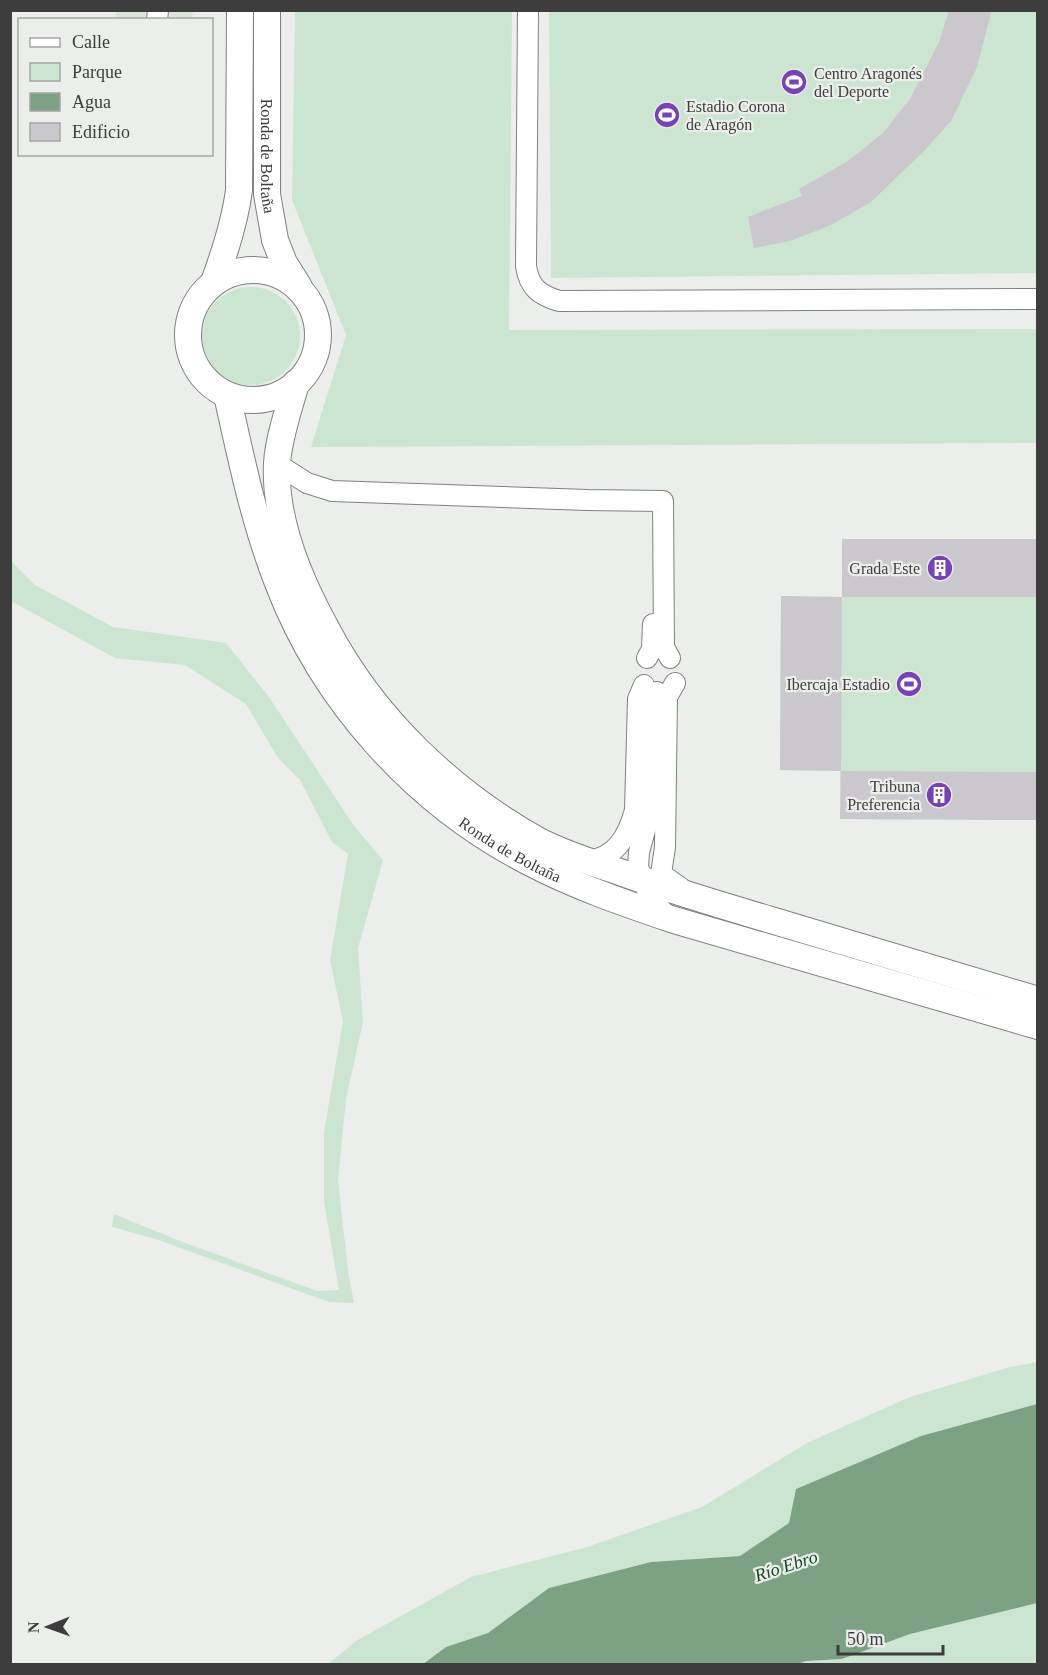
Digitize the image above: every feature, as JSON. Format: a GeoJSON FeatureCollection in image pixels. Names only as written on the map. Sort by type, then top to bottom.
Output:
{"type":"FeatureCollection","features":[{"type":"Feature","properties":{"kind":"main road","name":"Ronda de Boltaña"},"geometry":{"type":"LineString","coordinates":[[214,282],[230,236],[239,190],[240,10]]}},
{"type":"Feature","properties":{"kind":"main road","name":"Ronda de Boltaña"},"geometry":{"type":"LineString","coordinates":[[267,10],[267,194],[275,240],[284,263],[303,292],[313,310],[318,329],[316,349],[309,368],[296,383],[281,394],[263,399],[245,400],[227,395],[204,377],[195,365],[190,350],[189,319],[203,292],[214,282],[231,273],[250,269],[260,270],[288,279],[303,292]]}},
{"type":"Feature","properties":{"kind":"main road","name":"Ronda de Boltaña"},"geometry":{"type":"LineString","coordinates":[[296,383],[282,434],[277,464],[278,488],[282,517],[310,599],[338,651],[362,687],[425,759],[497,815],[541,842],[587,861],[696,898],[1038,1000]]}},
{"type":"Feature","properties":{"kind":"main road","name":"Ronda de Boltaña"},"geometry":{"type":"LineString","coordinates":[[227,395],[265,550],[299,633],[345,706],[408,777],[437,802],[482,835],[526,861],[575,884],[668,918],[1038,1026]]}},
{"type":"Feature","properties":{"kind":"street"},"geometry":{"type":"LineString","coordinates":[[528,10],[526,266],[530,281],[544,297],[559,301],[1038,299]]}},
{"type":"Feature","properties":{"kind":"street"},"geometry":{"type":"LineString","coordinates":[[277,464],[307,483],[332,491],[663,501],[664,647],[678,672],[659,687],[638,699],[632,820],[621,842],[607,856],[587,861]]}},
{"type":"Feature","properties":{"kind":"street"},"geometry":{"type":"LineString","coordinates":[[652,501],[652,649],[640,671],[667,697],[665,847],[661,874],[696,898]]}},
{"type":"Feature","properties":{"kind":"street"},"geometry":{"type":"LineString","coordinates":[[647,658],[659,654],[670,658]]}},
{"type":"Feature","properties":{"kind":"street"},"geometry":{"type":"LineString","coordinates":[[659,687],[651,705],[648,819],[638,859],[642,880],[656,904],[668,918]]}},
{"type":"Feature","properties":{"kind":"shaded area"},"geometry":{"type":"Polygon","coordinates":[[[116,11],[193,11],[192,18],[115,18],[116,11]]]}},
{"type":"Feature","properties":{"kind":"green space"},"geometry":{"type":"Polygon","coordinates":[[[295,11],[512,11],[509,330],[1037,329],[1037,443],[311,447],[346,335],[292,200],[295,11]]]}},
{"type":"Feature","properties":{"kind":"green space","name":"Centro Aragonés del Deporte"},"geometry":{"type":"Polygon","coordinates":[[[549,11],[1037,11],[1037,273],[551,278],[549,11]]]}},
{"type":"Feature","properties":{"kind":"green space"},"geometry":{"type":"Polygon","coordinates":[[[251,287],[270,291],[286,301],[296,317],[300,336],[296,355],[286,371],[270,381],[251,385],[232,381],[216,371],[206,355],[202,336],[206,317],[216,301],[232,291],[251,287]]]}},
{"type":"Feature","properties":{"kind":"green space","name":"Ibercaja Estadio"},"geometry":{"type":"Polygon","coordinates":[[[842,539],[1037,539],[1037,820],[840,819],[840,771],[780,770],[781,596],[842,597],[842,539]]]}},
{"type":"Feature","properties":{"kind":"green space"},"geometry":{"type":"Polygon","coordinates":[[[10,560],[35,585],[113,627],[226,643],[269,697],[354,826],[383,860],[358,948],[363,1022],[346,1099],[338,1180],[348,1271],[354,1303],[329,1302],[156,1239],[112,1227],[114,1214],[180,1241],[317,1291],[339,1290],[324,1201],[324,1132],[343,1021],[330,960],[348,854],[332,842],[300,780],[278,758],[246,704],[185,665],[115,658],[11,601],[10,560]]]}},
{"type":"Feature","properties":{"kind":"green space"},"geometry":{"type":"Polygon","coordinates":[[[1037,1362],[1037,1404],[921,1436],[796,1489],[789,1523],[740,1556],[651,1562],[549,1588],[488,1633],[446,1647],[423,1664],[328,1664],[356,1641],[471,1577],[587,1547],[702,1507],[807,1443],[910,1397],[1010,1367],[1037,1362]]]}},
{"type":"Feature","properties":{"kind":"green space"},"geometry":{"type":"Polygon","coordinates":[[[1037,1603],[1037,1664],[798,1664],[806,1661],[842,1659],[910,1634],[1037,1603]]]}},
{"type":"Feature","properties":{"kind":"water","name":"Río Ebro"},"geometry":{"type":"Polygon","coordinates":[[[1037,1404],[1037,1603],[910,1634],[842,1659],[806,1661],[798,1664],[423,1664],[446,1647],[488,1633],[549,1588],[651,1562],[740,1556],[789,1523],[796,1489],[921,1436],[1037,1404]]]}},
{"type":"Feature","properties":{"kind":"building"},"geometry":{"type":"Polygon","coordinates":[[[949,10],[992,10],[977,67],[951,121],[924,151],[871,202],[831,225],[790,241],[754,248],[748,217],[802,196],[799,189],[848,161],[883,133],[910,99],[939,42],[949,10]]]}},
{"type":"Feature","properties":{"kind":"building","name":"Grada Este"},"geometry":{"type":"Polygon","coordinates":[[[842,539],[1038,539],[1038,597],[842,597],[842,539]]]}},
{"type":"Feature","properties":{"kind":"building"},"geometry":{"type":"Polygon","coordinates":[[[781,596],[842,597],[841,771],[780,770],[781,596]]]}},
{"type":"Feature","properties":{"kind":"building","name":"Tribuna Preferencia"},"geometry":{"type":"Polygon","coordinates":[[[841,771],[1038,772],[1038,820],[840,819],[841,771]]]}},
{"type":"Feature","properties":{"kind":"place","name":"Centro Aragonés del Deporte"},"geometry":{"type":"Point","coordinates":[794,82]}},
{"type":"Feature","properties":{"kind":"place","name":"Estadio Corona de Aragón"},"geometry":{"type":"Point","coordinates":[667,115]}},
{"type":"Feature","properties":{"kind":"place","name":"Grada Este"},"geometry":{"type":"Point","coordinates":[940,568]}},
{"type":"Feature","properties":{"kind":"place","name":"Ibercaja Estadio"},"geometry":{"type":"Point","coordinates":[909,684]}},
{"type":"Feature","properties":{"kind":"place","name":"Tribuna Preferencia"},"geometry":{"type":"Point","coordinates":[939,795]}}]}
